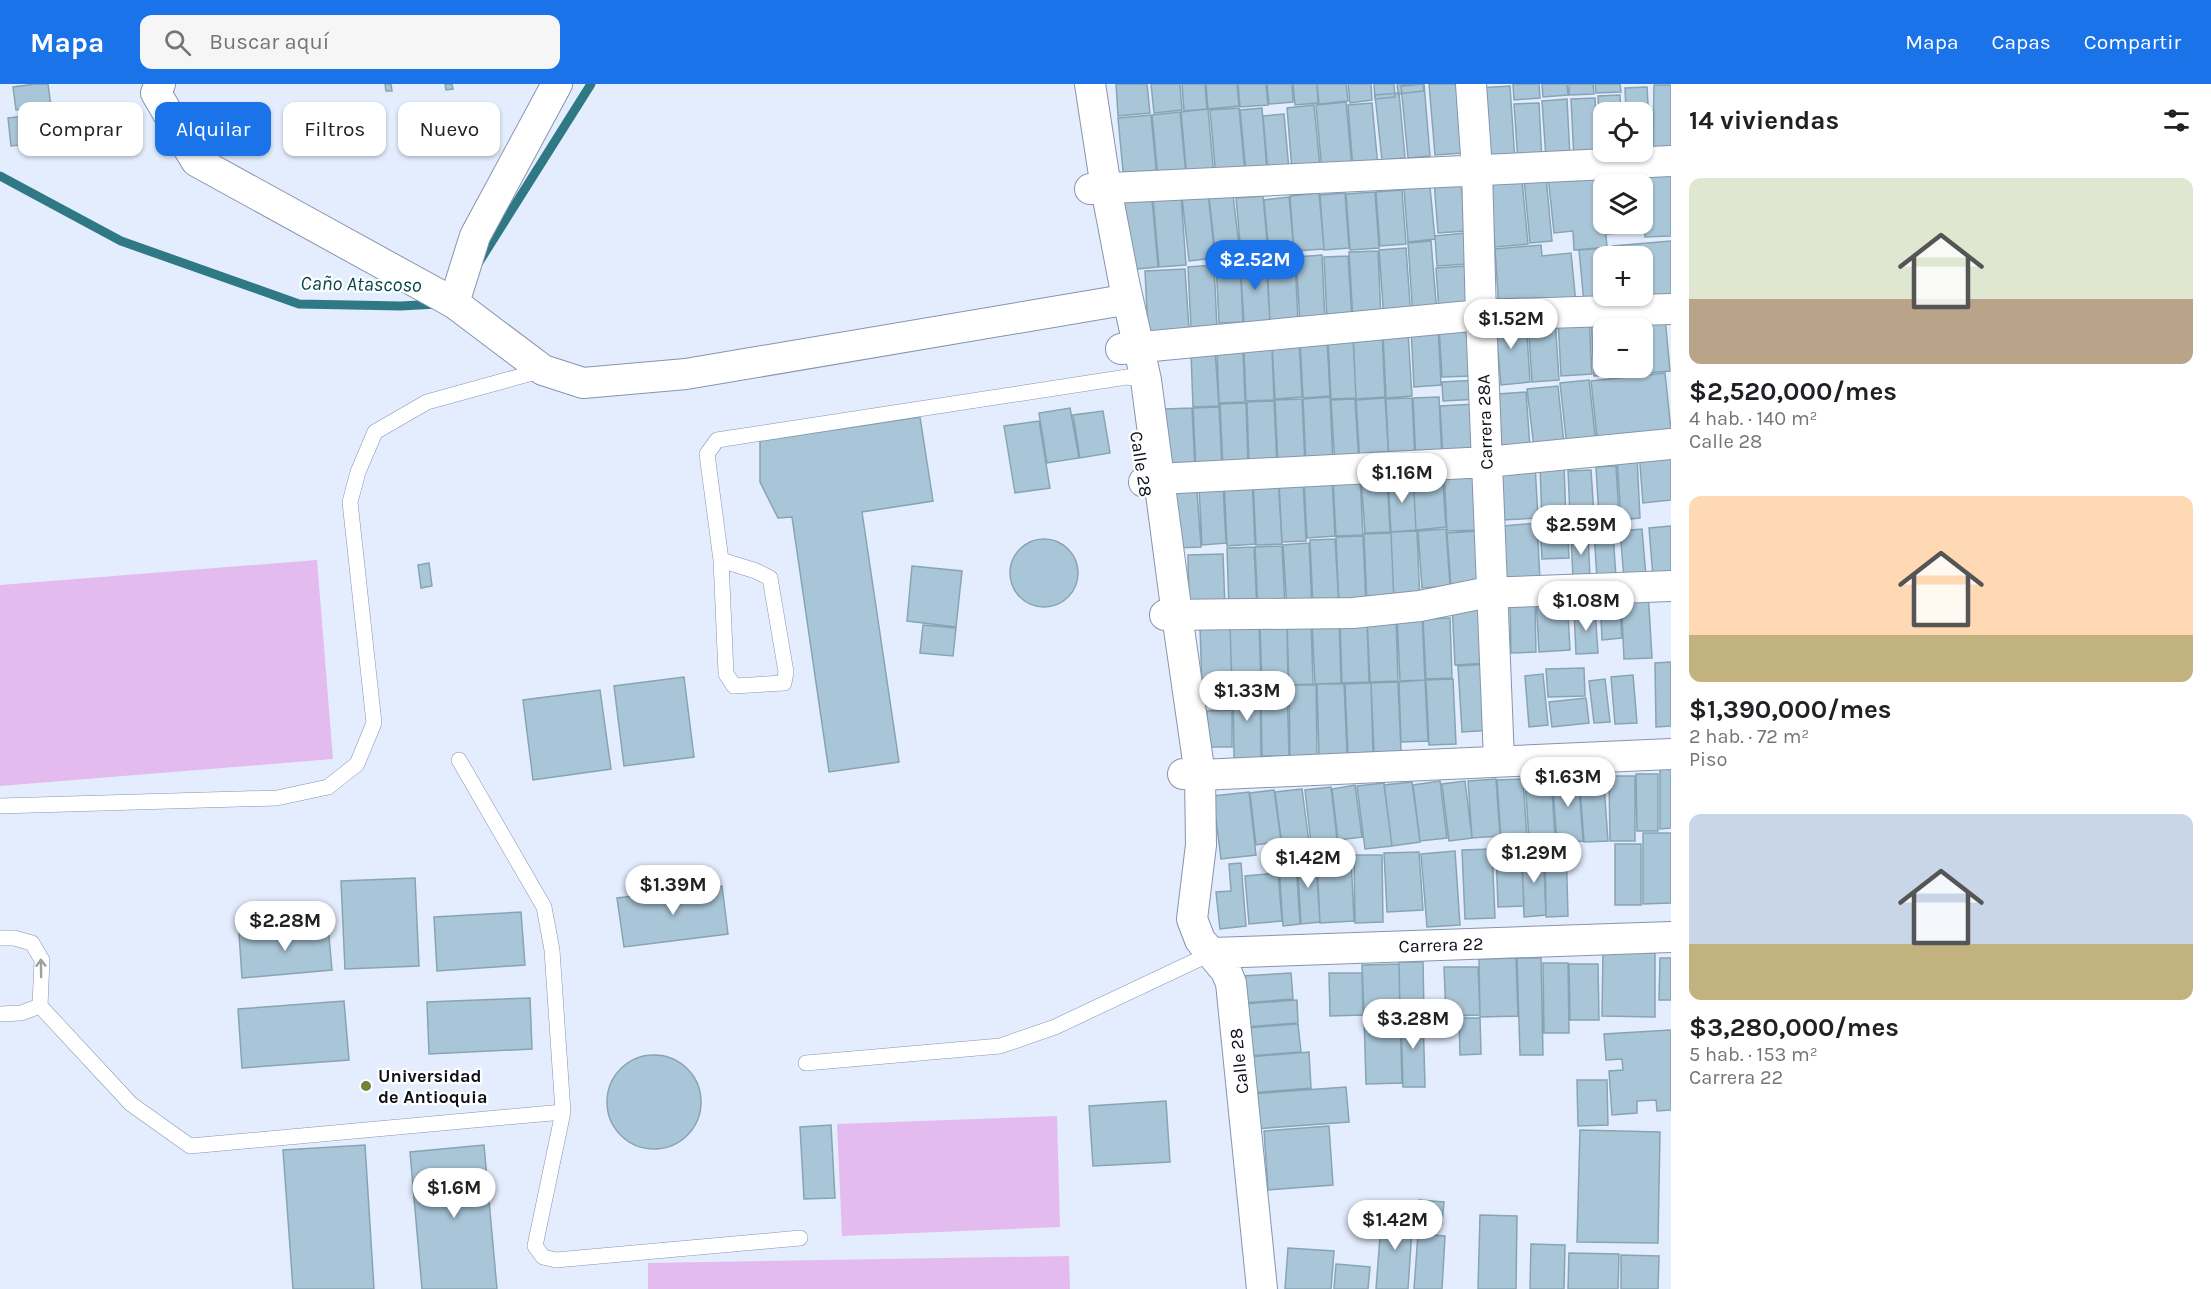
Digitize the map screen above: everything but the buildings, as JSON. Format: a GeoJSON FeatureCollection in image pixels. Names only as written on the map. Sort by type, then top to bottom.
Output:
{"type":"FeatureCollection","features":[{"type":"Feature","properties":{"kind":"street"},"geometry":{"type":"LineString","coordinates":[[454,303],[475,236],[557,84]]}},
{"type":"Feature","properties":{"kind":"street","name":"Calle 28"},"geometry":{"type":"LineString","coordinates":[[1075,84],[1098,188],[1124,282],[1130,348],[1137,378],[1171,615],[1201,845],[1192,919],[1200,940],[1226,971],[1231,983],[1262,1289]]}},
{"type":"Feature","properties":{"kind":"street","name":"Calle 28"},"geometry":{"type":"LineString","coordinates":[[1090,84],[1098,188],[1112,302],[1130,348]]}},
{"type":"Feature","properties":{"kind":"street","name":"Carrera 28A"},"geometry":{"type":"LineString","coordinates":[[1471,84],[1478,170],[1481,315],[1499,760]]}},
{"type":"Feature","properties":{"kind":"street"},"geometry":{"type":"LineString","coordinates":[[154,87],[196,161],[454,303],[543,370],[583,383],[686,374],[1112,302]]}},
{"type":"Feature","properties":{"kind":"street"},"geometry":{"type":"LineString","coordinates":[[1098,188],[1671,161]]}},
{"type":"Feature","properties":{"kind":"street"},"geometry":{"type":"LineString","coordinates":[[1130,348],[1481,315],[1671,309]]}},
{"type":"Feature","properties":{"kind":"street"},"geometry":{"type":"LineString","coordinates":[[1151,480],[1487,462],[1671,444]]}},
{"type":"Feature","properties":{"kind":"street"},"geometry":{"type":"LineString","coordinates":[[1171,615],[1353,613],[1420,606],[1492,593],[1671,586]]}},
{"type":"Feature","properties":{"kind":"street"},"geometry":{"type":"LineString","coordinates":[[1192,774],[1671,754]]}},
{"type":"Feature","properties":{"kind":"street","name":"Carrera 22"},"geometry":{"type":"LineString","coordinates":[[1212,953],[1671,937]]}},
{"type":"Feature","properties":{"kind":"lane"},"geometry":{"type":"LineString","coordinates":[[0,806],[277,798],[328,787],[357,764],[374,723],[350,502],[358,472],[375,432],[427,402],[543,370]]}},
{"type":"Feature","properties":{"kind":"lane"},"geometry":{"type":"LineString","coordinates":[[721,560],[770,578],[786,672],[784,683],[734,686],[726,674],[721,560],[707,454],[717,440],[1137,378]]}},
{"type":"Feature","properties":{"kind":"lane"},"geometry":{"type":"LineString","coordinates":[[459,760],[544,907],[552,950],[563,1112],[535,1245],[543,1257],[556,1260],[800,1238]]}},
{"type":"Feature","properties":{"kind":"lane"},"geometry":{"type":"LineString","coordinates":[[0,938],[14,938],[32,943],[42,960],[40,1006],[130,1104],[190,1146],[563,1112]]}},
{"type":"Feature","properties":{"kind":"lane"},"geometry":{"type":"LineString","coordinates":[[806,1063],[1000,1046],[1055,1027],[1212,953]]}},
{"type":"Feature","properties":{"kind":"lane"},"geometry":{"type":"LineString","coordinates":[[0,1014],[21,1013],[40,1006]]}},
{"type":"Feature","properties":{"kind":"shaded area"},"geometry":{"type":"Polygon","coordinates":[[[317,560],[333,759],[0,786],[0,585],[317,560]]]}},
{"type":"Feature","properties":{"kind":"shaded area"},"geometry":{"type":"Polygon","coordinates":[[[1057,1116],[1060,1227],[842,1236],[837,1124],[1057,1116]]]}},
{"type":"Feature","properties":{"kind":"shaded area"},"geometry":{"type":"Polygon","coordinates":[[[1069,1256],[1070,1289],[648,1289],[648,1263],[1069,1256]]]}},
{"type":"Feature","properties":{"kind":"waterway","name":"Caño Atascoso"},"geometry":{"type":"LineString","coordinates":[[479,262],[591,84]]}},
{"type":"Feature","properties":{"kind":"waterway","name":"Caño Atascoso"},"geometry":{"type":"LineString","coordinates":[[0,176],[121,241],[299,304],[401,306],[437,304]]}},
{"type":"Feature","properties":{"kind":"place","name":"Universidad de Antioquia"},"geometry":{"type":"Point","coordinates":[366,1086]}}]}
